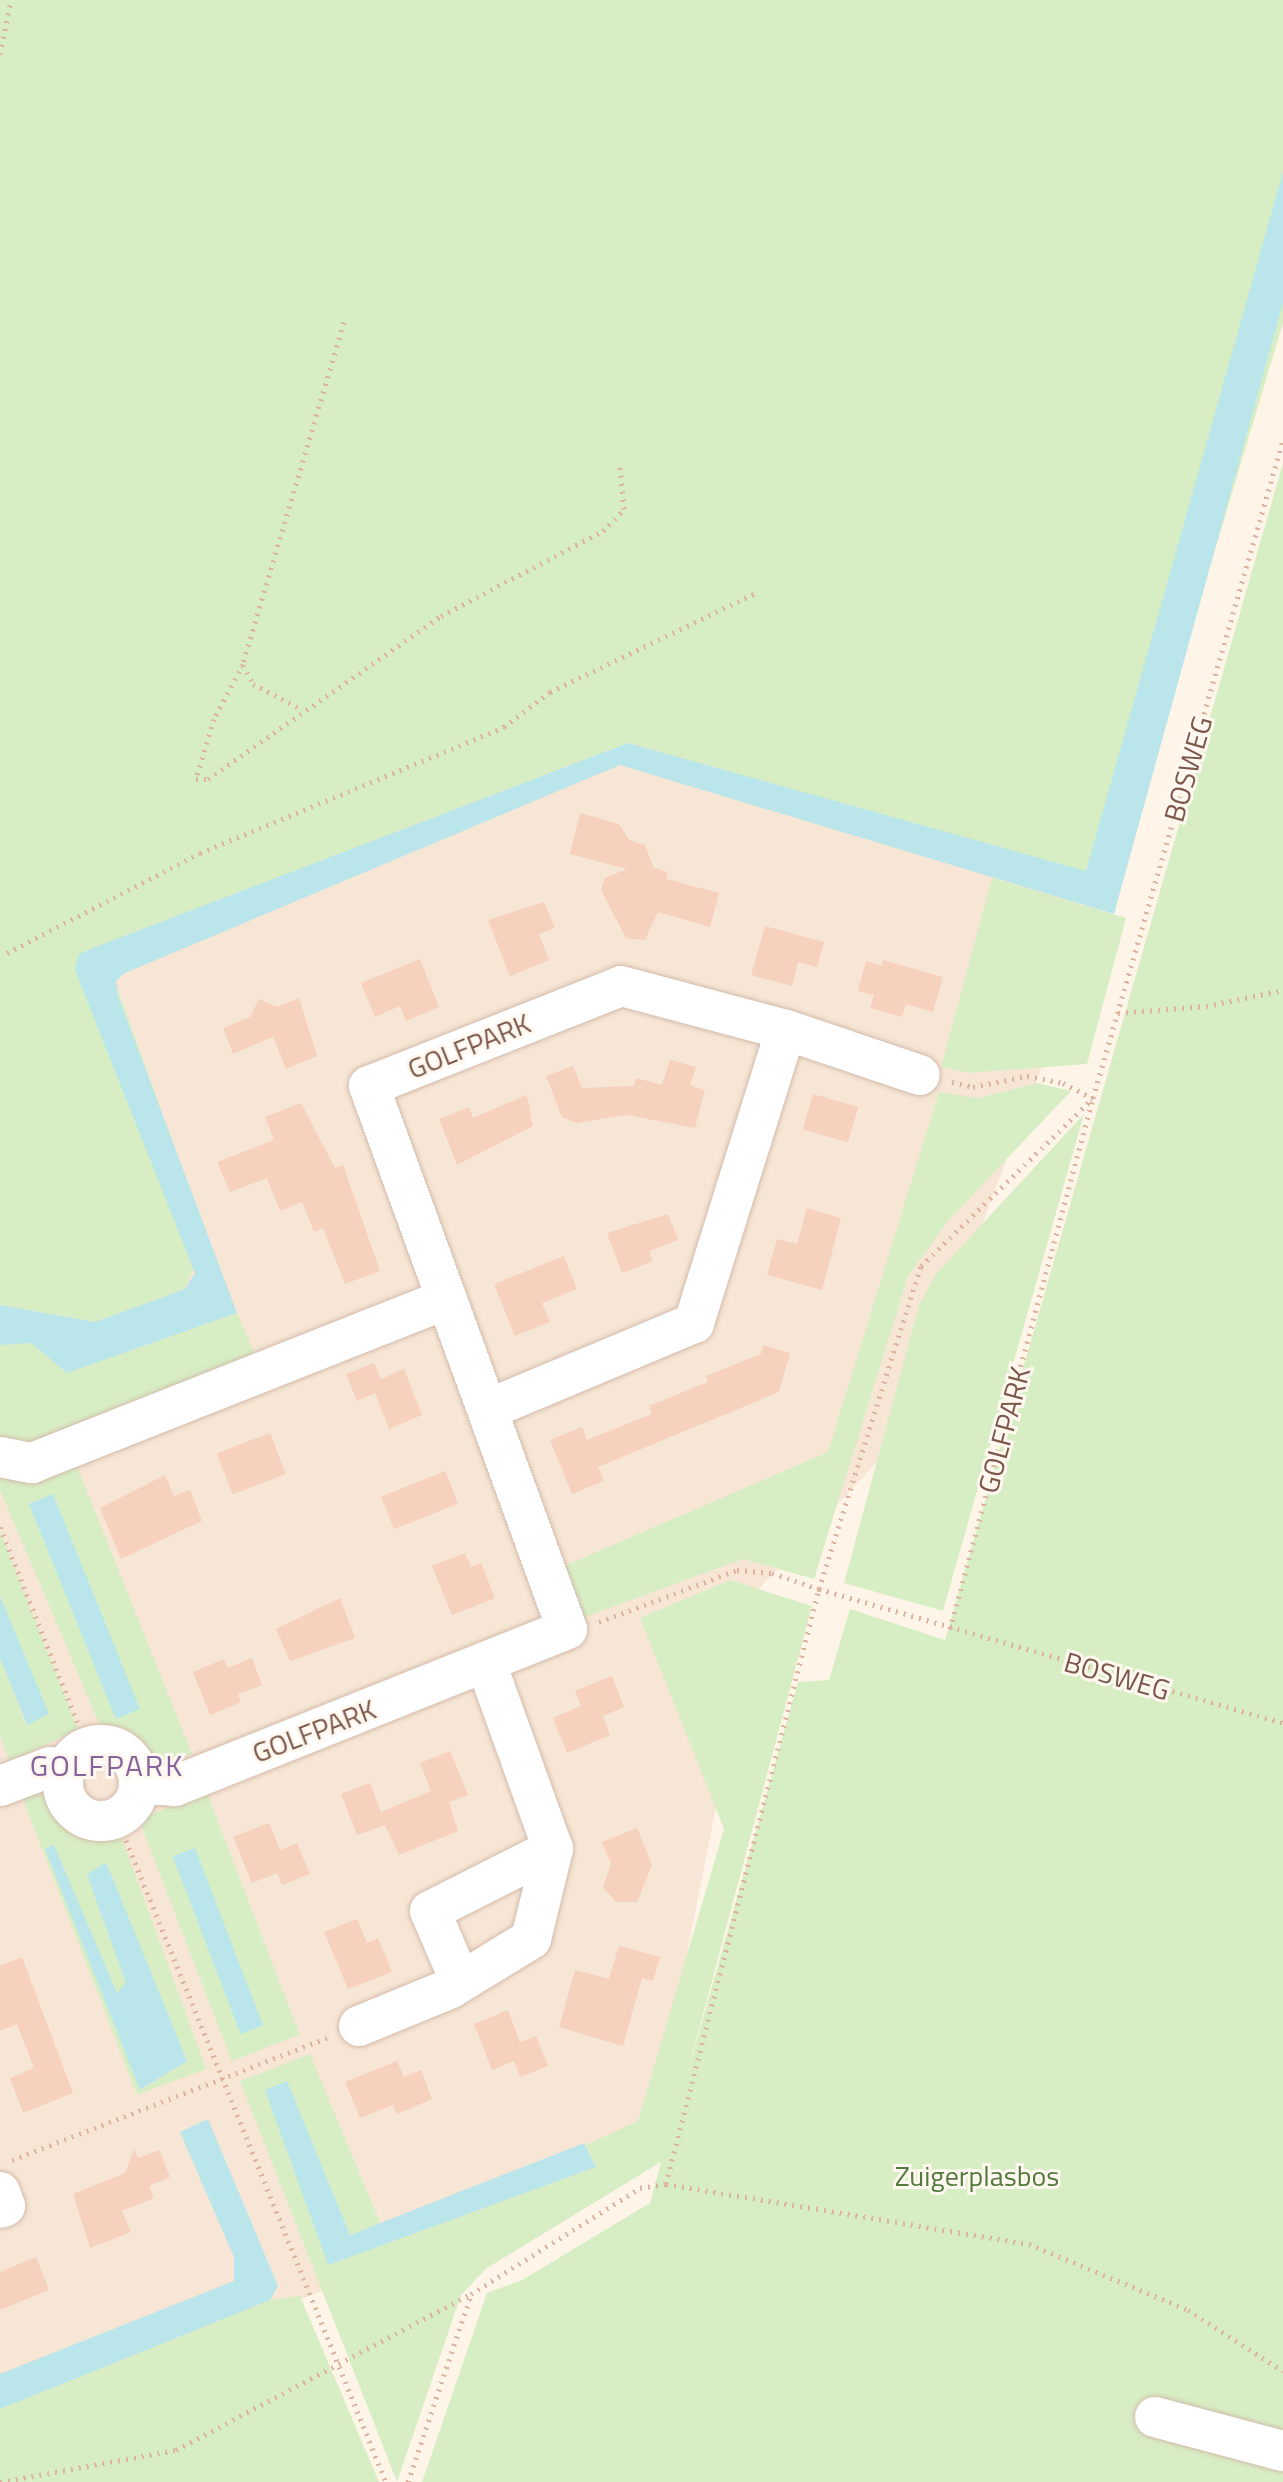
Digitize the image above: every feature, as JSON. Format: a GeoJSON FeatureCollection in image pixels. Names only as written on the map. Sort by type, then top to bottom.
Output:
{"type":"FeatureCollection","features":[{"type":"Feature","properties":{"kind":"street","name":"GOLFPARK"},"geometry":{"type":"LineString","coordinates":[[140,1784],[175,1786],[567,1629],[491,1408],[447,1299],[369,1086],[621,986],[786,1030],[920,1075]]}},
{"type":"Feature","properties":{"kind":"street"},"geometry":{"type":"LineString","coordinates":[[491,1408],[694,1323],[786,1030]]}},
{"type":"Feature","properties":{"kind":"street"},"geometry":{"type":"LineString","coordinates":[[0,1457],[32,1463],[447,1299]]}},
{"type":"Feature","properties":{"kind":"street"},"geometry":{"type":"LineString","coordinates":[[359,2026],[451,1988],[459,1978],[531,1939],[553,1849],[486,1663]]}},
{"type":"Feature","properties":{"kind":"street"},"geometry":{"type":"LineString","coordinates":[[0,1786],[50,1767],[112,1746],[132,1761],[140,1784],[137,1799],[117,1818],[95,1822],[75,1812],[63,1794],[75,1759]]}},
{"type":"Feature","properties":{"kind":"street"},"geometry":{"type":"LineString","coordinates":[[459,1978],[430,1911],[553,1849]]}},
{"type":"Feature","properties":{"kind":"street"},"geometry":{"type":"LineString","coordinates":[[0,2192],[0,2208]]}},
{"type":"Feature","properties":{"kind":"street"},"geometry":{"type":"LineString","coordinates":[[1155,2417],[1283,2451]]}},
{"type":"Feature","properties":{"kind":"path"},"geometry":{"type":"LineString","coordinates":[[0,54],[11,0]]}},
{"type":"Feature","properties":{"kind":"path"},"geometry":{"type":"LineString","coordinates":[[344,322],[243,664],[214,719],[196,779],[208,779],[441,616],[603,531],[624,509],[620,467]]}},
{"type":"Feature","properties":{"kind":"path","name":"BOSWEG"},"geometry":{"type":"LineString","coordinates":[[1093,1098],[1283,440]]}},
{"type":"Feature","properties":{"kind":"path"},"geometry":{"type":"LineString","coordinates":[[7,953],[200,853],[504,727],[550,692],[758,592]]}},
{"type":"Feature","properties":{"kind":"path"},"geometry":{"type":"LineString","coordinates":[[243,664],[253,684],[303,710]]}},
{"type":"Feature","properties":{"kind":"path"},"geometry":{"type":"LineString","coordinates":[[1118,1013],[1206,1006],[1283,990]]}},
{"type":"Feature","properties":{"kind":"path"},"geometry":{"type":"LineString","coordinates":[[666,2184],[819,1589],[921,1266],[1093,1098],[1063,1083],[1027,1076],[973,1087],[920,1075]]}},
{"type":"Feature","properties":{"kind":"path","name":"GOLFPARK"},"geometry":{"type":"LineString","coordinates":[[950,1629],[1093,1098]]}},
{"type":"Feature","properties":{"kind":"path"},"geometry":{"type":"LineString","coordinates":[[0,1527],[75,1759]]}},
{"type":"Feature","properties":{"kind":"path"},"geometry":{"type":"LineString","coordinates":[[567,1629],[737,1570],[772,1573],[950,1629]]}},
{"type":"Feature","properties":{"kind":"path","name":"BOSWEG"},"geometry":{"type":"LineString","coordinates":[[950,1629],[1283,1723]]}},
{"type":"Feature","properties":{"kind":"path"},"geometry":{"type":"LineString","coordinates":[[117,1818],[386,2482]]}},
{"type":"Feature","properties":{"kind":"path"},"geometry":{"type":"LineString","coordinates":[[0,2165],[359,2026]]}},
{"type":"Feature","properties":{"kind":"path"},"geometry":{"type":"LineString","coordinates":[[0,2482],[176,2450],[471,2294],[640,2188],[666,2184],[1029,2244],[1188,2310],[1283,2371]]}},
{"type":"Feature","properties":{"kind":"path"},"geometry":{"type":"LineString","coordinates":[[408,2482],[471,2294]]}},
{"type":"Feature","properties":{"kind":"shaded area"},"geometry":{"type":"Polygon","coordinates":[[[620,733],[1128,840],[902,1435],[759,1589],[646,2161],[0,2420],[0,1262],[95,926],[620,733]]]}},
{"type":"Feature","properties":{"kind":"green space"},"geometry":{"type":"Polygon","coordinates":[[[0,0],[1283,0],[1283,323],[1128,840],[1086,872],[628,743],[102,945],[217,1267],[193,1269],[185,1289],[95,1322],[0,1305],[0,0]]]}},
{"type":"Feature","properties":{"kind":"green space","name":"Zuigerplasbos"},"geometry":{"type":"Polygon","coordinates":[[[1283,463],[1283,2482],[422,2482],[487,2293],[522,2280],[650,2203],[661,2162],[487,2268],[461,2295],[397,2482],[240,2081],[310,2054],[380,2223],[350,2235],[287,2082],[328,2265],[596,2167],[586,2145],[638,2121],[724,1829],[640,1618],[730,1580],[812,1606],[685,2082],[798,1682],[829,1680],[850,1609],[945,1640],[1283,463]]]}},
{"type":"Feature","properties":{"kind":"green space"},"geometry":{"type":"Polygon","coordinates":[[[992,878],[1126,918],[1087,1064],[969,1073],[941,1067],[992,878]]]}},
{"type":"Feature","properties":{"kind":"green space"},"geometry":{"type":"Polygon","coordinates":[[[1037,1083],[1071,1091],[948,1221],[908,1276],[814,1579],[743,1559],[582,1618],[562,1567],[828,1452],[939,1092],[978,1098],[1037,1083]]]}},
{"type":"Feature","properties":{"kind":"green space"},"geometry":{"type":"Polygon","coordinates":[[[1084,1114],[943,1611],[844,1583],[919,1306],[935,1275],[1084,1114]]]}},
{"type":"Feature","properties":{"kind":"green space"},"geometry":{"type":"Polygon","coordinates":[[[237,1313],[258,1361],[33,1449],[0,1441],[0,1345],[31,1343],[67,1373],[237,1313]]]}},
{"type":"Feature","properties":{"kind":"green space"},"geometry":{"type":"Polygon","coordinates":[[[76,1464],[192,1754],[161,1766],[139,1738],[99,1723],[0,1490],[0,1474],[76,1464]]]}},
{"type":"Feature","properties":{"kind":"green space"},"geometry":{"type":"Polygon","coordinates":[[[0,1531],[78,1729],[10,1762],[0,1736],[0,1658],[26,1725],[48,1715],[0,1596],[0,1531]]]}},
{"type":"Feature","properties":{"kind":"green space"},"geometry":{"type":"Polygon","coordinates":[[[46,1784],[65,1819],[88,1832],[120,1833],[206,2069],[137,2095],[21,1794],[46,1784]],[[54,1845],[45,1849],[141,2090],[187,2061],[106,1863],[87,1875],[126,1983],[117,1994],[54,1845]]]}},
{"type":"Feature","properties":{"kind":"green space"},"geometry":{"type":"Polygon","coordinates":[[[207,1793],[300,2035],[232,2061],[139,1819],[207,1793]]]}},
{"type":"Feature","properties":{"kind":"green space"},"geometry":{"type":"Polygon","coordinates":[[[300,2296],[379,2482],[0,2482],[0,2409],[270,2300],[300,2296]]]}},
{"type":"Feature","properties":{"kind":"water"},"geometry":{"type":"Polygon","coordinates":[[[1283,172],[1283,303],[1114,914],[620,765],[125,973],[116,981],[118,996],[237,1313],[67,1373],[31,1343],[0,1345],[0,1305],[95,1322],[185,1289],[195,1273],[75,970],[79,954],[628,743],[1086,871],[1283,172]]]}},
{"type":"Feature","properties":{"kind":"water"},"geometry":{"type":"Polygon","coordinates":[[[53,1494],[140,1709],[116,1719],[29,1504],[53,1494]]]}},
{"type":"Feature","properties":{"kind":"water"},"geometry":{"type":"Polygon","coordinates":[[[0,1596],[49,1714],[27,1725],[0,1658],[0,1596]]]}},
{"type":"Feature","properties":{"kind":"water"},"geometry":{"type":"Polygon","coordinates":[[[54,1845],[117,1993],[126,1983],[87,1875],[106,1862],[187,2061],[140,2090],[45,1849],[54,1845]]]}},
{"type":"Feature","properties":{"kind":"water"},"geometry":{"type":"Polygon","coordinates":[[[195,1848],[263,2025],[241,2034],[173,1857],[195,1848]]]}},
{"type":"Feature","properties":{"kind":"water"},"geometry":{"type":"Polygon","coordinates":[[[287,2081],[350,2235],[584,2143],[596,2167],[328,2265],[265,2090],[287,2081]]]}},
{"type":"Feature","properties":{"kind":"water"},"geometry":{"type":"Polygon","coordinates":[[[208,2119],[278,2286],[270,2300],[0,2409],[0,2374],[234,2281],[234,2257],[180,2132],[208,2119]]]}},
{"type":"Feature","properties":{"kind":"building"},"geometry":{"type":"Polygon","coordinates":[[[580,813],[619,824],[629,840],[645,845],[654,868],[668,872],[666,879],[719,893],[710,927],[658,912],[645,940],[626,938],[601,890],[605,878],[627,869],[570,854],[580,813]]]}},
{"type":"Feature","properties":{"kind":"building"},"geometry":{"type":"Polygon","coordinates":[[[544,902],[555,928],[539,934],[549,960],[510,976],[488,920],[544,902]]]}},
{"type":"Feature","properties":{"kind":"building"},"geometry":{"type":"Polygon","coordinates":[[[765,926],[824,942],[817,967],[798,962],[792,986],[751,975],[765,926]]]}},
{"type":"Feature","properties":{"kind":"building"},"geometry":{"type":"Polygon","coordinates":[[[420,959],[439,1007],[406,1021],[400,1006],[375,1017],[361,983],[420,959]]]}},
{"type":"Feature","properties":{"kind":"building"},"geometry":{"type":"Polygon","coordinates":[[[883,960],[943,977],[933,1012],[906,1004],[902,1017],[870,1008],[874,995],[858,991],[866,961],[882,966],[883,960]]]}},
{"type":"Feature","properties":{"kind":"building"},"geometry":{"type":"Polygon","coordinates":[[[299,998],[317,1056],[286,1069],[273,1037],[233,1054],[223,1028],[250,1017],[259,999],[277,1007],[299,998]]]}},
{"type":"Feature","properties":{"kind":"building"},"geometry":{"type":"Polygon","coordinates":[[[670,1060],[696,1067],[690,1085],[705,1090],[695,1128],[627,1115],[576,1123],[562,1117],[546,1076],[573,1066],[582,1088],[634,1086],[636,1078],[662,1085],[670,1060]]]}},
{"type":"Feature","properties":{"kind":"building"},"geometry":{"type":"Polygon","coordinates":[[[813,1094],[858,1107],[848,1143],[803,1130],[813,1094]]]}},
{"type":"Feature","properties":{"kind":"building"},"geometry":{"type":"Polygon","coordinates":[[[527,1095],[533,1126],[457,1165],[439,1119],[469,1107],[473,1118],[527,1095]]]}},
{"type":"Feature","properties":{"kind":"building"},"geometry":{"type":"Polygon","coordinates":[[[301,1103],[335,1168],[343,1165],[380,1271],[345,1284],[323,1228],[314,1232],[302,1202],[280,1211],[267,1178],[230,1192],[217,1162],[274,1140],[265,1117],[301,1103]]]}},
{"type":"Feature","properties":{"kind":"building"},"geometry":{"type":"Polygon","coordinates":[[[807,1208],[841,1218],[822,1290],[767,1275],[777,1239],[797,1244],[807,1208]]]}},
{"type":"Feature","properties":{"kind":"building"},"geometry":{"type":"Polygon","coordinates":[[[668,1214],[678,1240],[649,1251],[653,1261],[622,1273],[607,1233],[668,1214]]]}},
{"type":"Feature","properties":{"kind":"building"},"geometry":{"type":"Polygon","coordinates":[[[564,1256],[577,1289],[542,1303],[550,1322],[515,1336],[494,1284],[564,1256]]]}},
{"type":"Feature","properties":{"kind":"building"},"geometry":{"type":"Polygon","coordinates":[[[763,1345],[790,1353],[779,1392],[598,1467],[604,1481],[572,1494],[550,1440],[582,1427],[587,1440],[652,1414],[649,1406],[708,1382],[706,1376],[761,1354],[763,1345]]]}},
{"type":"Feature","properties":{"kind":"building"},"geometry":{"type":"Polygon","coordinates":[[[374,1363],[381,1379],[404,1369],[422,1415],[389,1429],[375,1393],[357,1401],[346,1374],[374,1363]]]}},
{"type":"Feature","properties":{"kind":"building"},"geometry":{"type":"Polygon","coordinates":[[[270,1433],[286,1474],[233,1495],[217,1453],[270,1433]]]}},
{"type":"Feature","properties":{"kind":"building"},"geometry":{"type":"Polygon","coordinates":[[[445,1471],[458,1503],[394,1529],[381,1497],[445,1471]]]}},
{"type":"Feature","properties":{"kind":"building"},"geometry":{"type":"Polygon","coordinates":[[[165,1475],[174,1496],[190,1490],[202,1521],[121,1559],[100,1508],[165,1475]]]}},
{"type":"Feature","properties":{"kind":"building"},"geometry":{"type":"Polygon","coordinates":[[[465,1553],[471,1567],[481,1563],[495,1598],[452,1615],[432,1566],[465,1553]]]}},
{"type":"Feature","properties":{"kind":"building"},"geometry":{"type":"Polygon","coordinates":[[[340,1598],[355,1638],[290,1661],[276,1629],[340,1598]]]}},
{"type":"Feature","properties":{"kind":"building"},"geometry":{"type":"Polygon","coordinates":[[[252,1658],[262,1685],[238,1694],[241,1702],[210,1715],[193,1672],[224,1659],[228,1668],[252,1658]]]}},
{"type":"Feature","properties":{"kind":"building"},"geometry":{"type":"Polygon","coordinates":[[[612,1676],[624,1707],[603,1716],[610,1735],[567,1753],[553,1718],[581,1706],[575,1691],[612,1676]]]}},
{"type":"Feature","properties":{"kind":"building"},"geometry":{"type":"Polygon","coordinates":[[[450,1751],[468,1795],[449,1802],[458,1831],[399,1855],[385,1825],[357,1835],[341,1794],[370,1783],[381,1812],[431,1791],[420,1763],[450,1751]]]}},
{"type":"Feature","properties":{"kind":"building"},"geometry":{"type":"Polygon","coordinates":[[[269,1823],[280,1850],[297,1843],[310,1874],[282,1885],[277,1873],[252,1883],[233,1837],[269,1823]]]}},
{"type":"Feature","properties":{"kind":"building"},"geometry":{"type":"Polygon","coordinates":[[[637,1828],[652,1865],[637,1902],[616,1902],[603,1887],[611,1864],[602,1842],[637,1828]]]}},
{"type":"Feature","properties":{"kind":"building"},"geometry":{"type":"Polygon","coordinates":[[[357,1919],[367,1943],[378,1938],[392,1972],[348,1989],[324,1932],[357,1919]]]}},
{"type":"Feature","properties":{"kind":"building"},"geometry":{"type":"Polygon","coordinates":[[[619,1946],[660,1957],[653,1981],[642,1978],[623,2046],[559,2027],[575,1970],[609,1979],[619,1946]]]}},
{"type":"Feature","properties":{"kind":"building"},"geometry":{"type":"Polygon","coordinates":[[[22,1957],[73,2093],[23,2113],[10,2078],[34,2068],[17,2024],[0,2031],[0,1966],[22,1957]]]}},
{"type":"Feature","properties":{"kind":"building"},"geometry":{"type":"Polygon","coordinates":[[[508,2010],[520,2042],[536,2036],[548,2066],[520,2077],[514,2061],[492,2070],[474,2024],[508,2010]]]}},
{"type":"Feature","properties":{"kind":"building"},"geometry":{"type":"Polygon","coordinates":[[[397,2061],[404,2077],[421,2070],[432,2099],[397,2114],[393,2105],[360,2118],[345,2082],[397,2061]]]}},
{"type":"Feature","properties":{"kind":"building"},"geometry":{"type":"Polygon","coordinates":[[[134,2149],[138,2158],[159,2150],[170,2177],[149,2186],[154,2198],[122,2211],[131,2232],[90,2248],[73,2194],[125,2173],[134,2149]]]}},
{"type":"Feature","properties":{"kind":"building"},"geometry":{"type":"Polygon","coordinates":[[[36,2257],[49,2290],[0,2310],[0,2272],[36,2257]]]}},
{"type":"Feature","properties":{"kind":"district","name":"GOLFPARK"},"geometry":{"type":"Point","coordinates":[107,1765]}}]}
